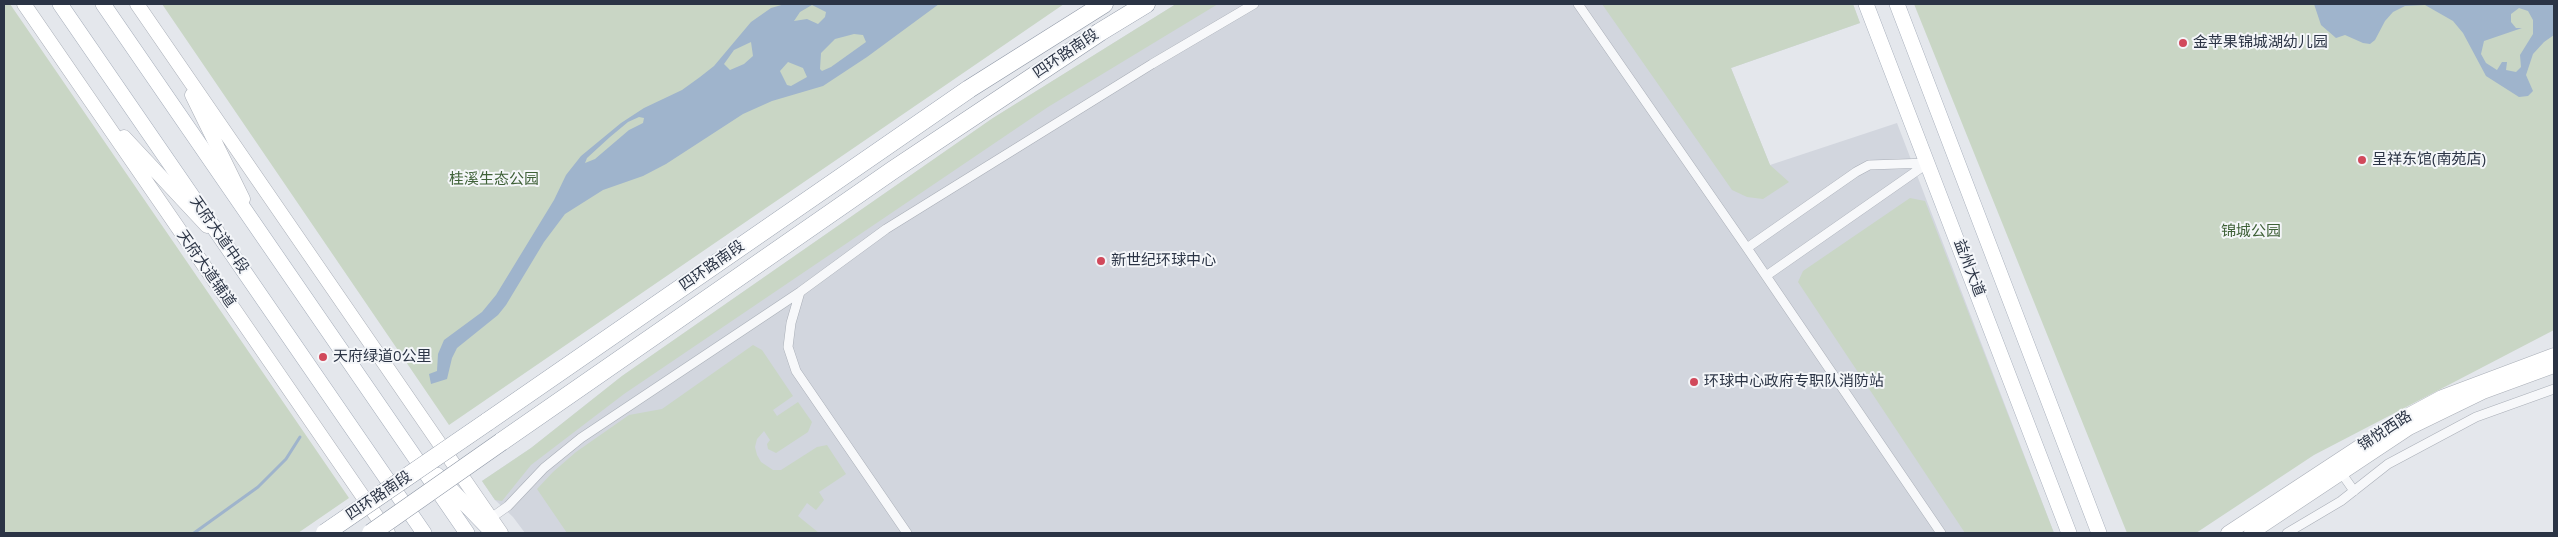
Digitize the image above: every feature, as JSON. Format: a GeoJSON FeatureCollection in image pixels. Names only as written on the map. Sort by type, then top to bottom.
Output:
{"type":"FeatureCollection","features":[{"type":"Feature","properties":{"kind":"highway","name":"四环路南段"},"geometry":{"type":"LineString","coordinates":[[324,533],[969,90],[1104,4]]}},
{"type":"Feature","properties":{"kind":"highway","name":"四环路南段"},"geometry":{"type":"LineString","coordinates":[[371,533],[892,170],[1100,32],[1146,4]]}},
{"type":"Feature","properties":{"kind":"main road","name":"天府大道中段"},"geometry":{"type":"LineString","coordinates":[[60,4],[378,466]]}},
{"type":"Feature","properties":{"kind":"main road"},"geometry":{"type":"LineString","coordinates":[[103,4],[467,533]]}},
{"type":"Feature","properties":{"kind":"main road","name":"益州大道"},"geometry":{"type":"LineString","coordinates":[[1866,4],[2069,533]]}},
{"type":"Feature","properties":{"kind":"main road","name":"益州大道"},"geometry":{"type":"LineString","coordinates":[[1897,4],[1998,263],[2099,533]]}},
{"type":"Feature","properties":{"kind":"main road"},"geometry":{"type":"LineString","coordinates":[[407,446],[493,533]]}},
{"type":"Feature","properties":{"kind":"main road"},"geometry":{"type":"LineString","coordinates":[[378,466],[411,533]]}},
{"type":"Feature","properties":{"kind":"main road"},"geometry":{"type":"LineString","coordinates":[[378,466],[424,533]]}},
{"type":"Feature","properties":{"kind":"street","name":"天府大道辅道"},"geometry":{"type":"LineString","coordinates":[[24,4],[388,533]]}},
{"type":"Feature","properties":{"kind":"street"},"geometry":{"type":"LineString","coordinates":[[137,4],[501,533]]}},
{"type":"Feature","properties":{"kind":"street"},"geometry":{"type":"LineString","coordinates":[[491,518],[508,506],[544,468],[581,438],[800,292],[886,229],[1144,69],[1254,4]]}},
{"type":"Feature","properties":{"kind":"street"},"geometry":{"type":"LineString","coordinates":[[1578,4],[1941,533]]}},
{"type":"Feature","properties":{"kind":"street"},"geometry":{"type":"LineString","coordinates":[[169,51],[259,231]]}},
{"type":"Feature","properties":{"kind":"street"},"geometry":{"type":"LineString","coordinates":[[92,102],[230,250]]}},
{"type":"Feature","properties":{"kind":"street"},"geometry":{"type":"LineString","coordinates":[[1747,248],[1856,172],[1869,165],[1928,163]]}},
{"type":"Feature","properties":{"kind":"street"},"geometry":{"type":"LineString","coordinates":[[1766,276],[1928,163]]}},
{"type":"Feature","properties":{"kind":"street"},"geometry":{"type":"LineString","coordinates":[[800,292],[791,323],[788,347],[796,371],[906,533]]}},
{"type":"Feature","properties":{"kind":"street","name":"锦悦西路"},"geometry":{"type":"LineString","coordinates":[[2228,533],[2404,418],[2442,397],[2554,355]]}},
{"type":"Feature","properties":{"kind":"street","name":"锦悦西路"},"geometry":{"type":"LineString","coordinates":[[2251,533],[2340,471],[2409,428],[2446,408],[2483,392],[2554,366]]}},
{"type":"Feature","properties":{"kind":"street"},"geometry":{"type":"LineString","coordinates":[[2287,533],[2354,491],[2388,464],[2476,417],[2554,390]]}},
{"type":"Feature","properties":{"kind":"street"},"geometry":{"type":"LineString","coordinates":[[2340,471],[2354,491]]}},
{"type":"Feature","properties":{"kind":"shaded area"},"geometry":{"type":"Polygon","coordinates":[[[1176,4],[1853,4],[1860,23],[1731,68],[1770,165],[1897,123],[2054,533],[525,533],[513,517],[495,500],[482,481],[531,448],[622,376],[993,118],[1176,4]]]}},
{"type":"Feature","properties":{"kind":"green space"},"geometry":{"type":"Polygon","coordinates":[[[4,4],[10,4],[349,498],[298,533],[4,533],[4,4]]]}},
{"type":"Feature","properties":{"kind":"green space","name":"桂溪生态公园"},"geometry":{"type":"Polygon","coordinates":[[[162,4],[1064,4],[449,425],[162,4]]]}},
{"type":"Feature","properties":{"kind":"green space"},"geometry":{"type":"Polygon","coordinates":[[[1176,4],[1218,4],[1048,107],[624,394],[531,465],[502,501],[495,500],[482,481],[531,448],[622,376],[993,118],[1176,4]]]}},
{"type":"Feature","properties":{"kind":"green space"},"geometry":{"type":"Polygon","coordinates":[[[1602,4],[1853,4],[1860,23],[1731,68],[1770,165],[1789,182],[1763,199],[1747,197],[1732,190],[1602,4]]]}},
{"type":"Feature","properties":{"kind":"green space","name":"锦城公园"},"geometry":{"type":"Polygon","coordinates":[[[1914,4],[2554,4],[2554,330],[2314,455],[2196,533],[2127,533],[1914,4]]]}},
{"type":"Feature","properties":{"kind":"green space"},"geometry":{"type":"Polygon","coordinates":[[[1910,198],[1925,201],[2054,533],[1965,533],[1798,282],[1803,271],[1910,198]]]}},
{"type":"Feature","properties":{"kind":"green space"},"geometry":{"type":"Polygon","coordinates":[[[753,345],[762,350],[793,396],[773,410],[777,416],[798,402],[812,422],[808,432],[776,453],[768,449],[767,444],[770,440],[764,431],[757,439],[755,447],[761,462],[773,470],[781,470],[817,447],[827,445],[846,474],[819,492],[824,500],[816,510],[807,503],[798,516],[819,533],[567,533],[537,489],[553,472],[576,452],[629,415],[662,409],[753,345]]]}},
{"type":"Feature","properties":{"kind":"water"},"geometry":{"type":"Polygon","coordinates":[[[785,4],[939,4],[867,57],[823,86],[772,101],[743,114],[666,164],[643,176],[603,190],[565,214],[544,242],[506,305],[498,315],[457,348],[452,358],[447,379],[431,384],[429,374],[437,371],[438,354],[444,340],[482,312],[496,295],[554,200],[566,175],[581,156],[621,123],[644,108],[682,90],[700,77],[714,66],[751,22],[771,8],[785,4]],[[812,5],[800,12],[794,21],[807,19],[818,24],[825,17],[826,12],[812,5]],[[854,34],[835,39],[821,53],[820,69],[822,71],[831,67],[866,42],[863,35],[854,34]],[[751,42],[734,50],[724,64],[730,70],[744,64],[753,56],[751,42]],[[788,62],[780,71],[787,85],[791,86],[807,77],[803,68],[788,62]],[[639,117],[628,122],[587,158],[585,163],[595,159],[629,130],[643,123],[644,118],[639,117]]]}},
{"type":"Feature","properties":{"kind":"water"},"geometry":{"type":"Polygon","coordinates":[[[2314,4],[2554,4],[2554,35],[2544,42],[2533,54],[2526,75],[2533,91],[2528,96],[2519,97],[2486,76],[2463,33],[2453,21],[2425,5],[2405,6],[2393,12],[2385,21],[2375,40],[2370,44],[2345,35],[2336,38],[2321,25],[2314,4]],[[2519,8],[2511,14],[2511,22],[2516,28],[2522,28],[2484,41],[2481,54],[2486,63],[2497,70],[2502,62],[2507,62],[2506,70],[2516,72],[2521,67],[2520,55],[2533,34],[2533,20],[2528,11],[2519,8]]]}},
{"type":"Feature","properties":{"kind":"waterway"},"geometry":{"type":"LineString","coordinates":[[194,533],[258,487],[286,459],[300,437]]}},
{"type":"Feature","properties":{"kind":"place","name":"金苹果锦城湖幼儿园"},"geometry":{"type":"Point","coordinates":[2183,43]}},
{"type":"Feature","properties":{"kind":"place","name":"呈祥东馆(南苑店)"},"geometry":{"type":"Point","coordinates":[2362,160]}},
{"type":"Feature","properties":{"kind":"place","name":"新世纪环球中心"},"geometry":{"type":"Point","coordinates":[1101,261]}},
{"type":"Feature","properties":{"kind":"place","name":"天府绿道0公里"},"geometry":{"type":"Point","coordinates":[323,357]}},
{"type":"Feature","properties":{"kind":"place","name":"环球中心政府专职队消防站"},"geometry":{"type":"Point","coordinates":[1694,382]}}]}
